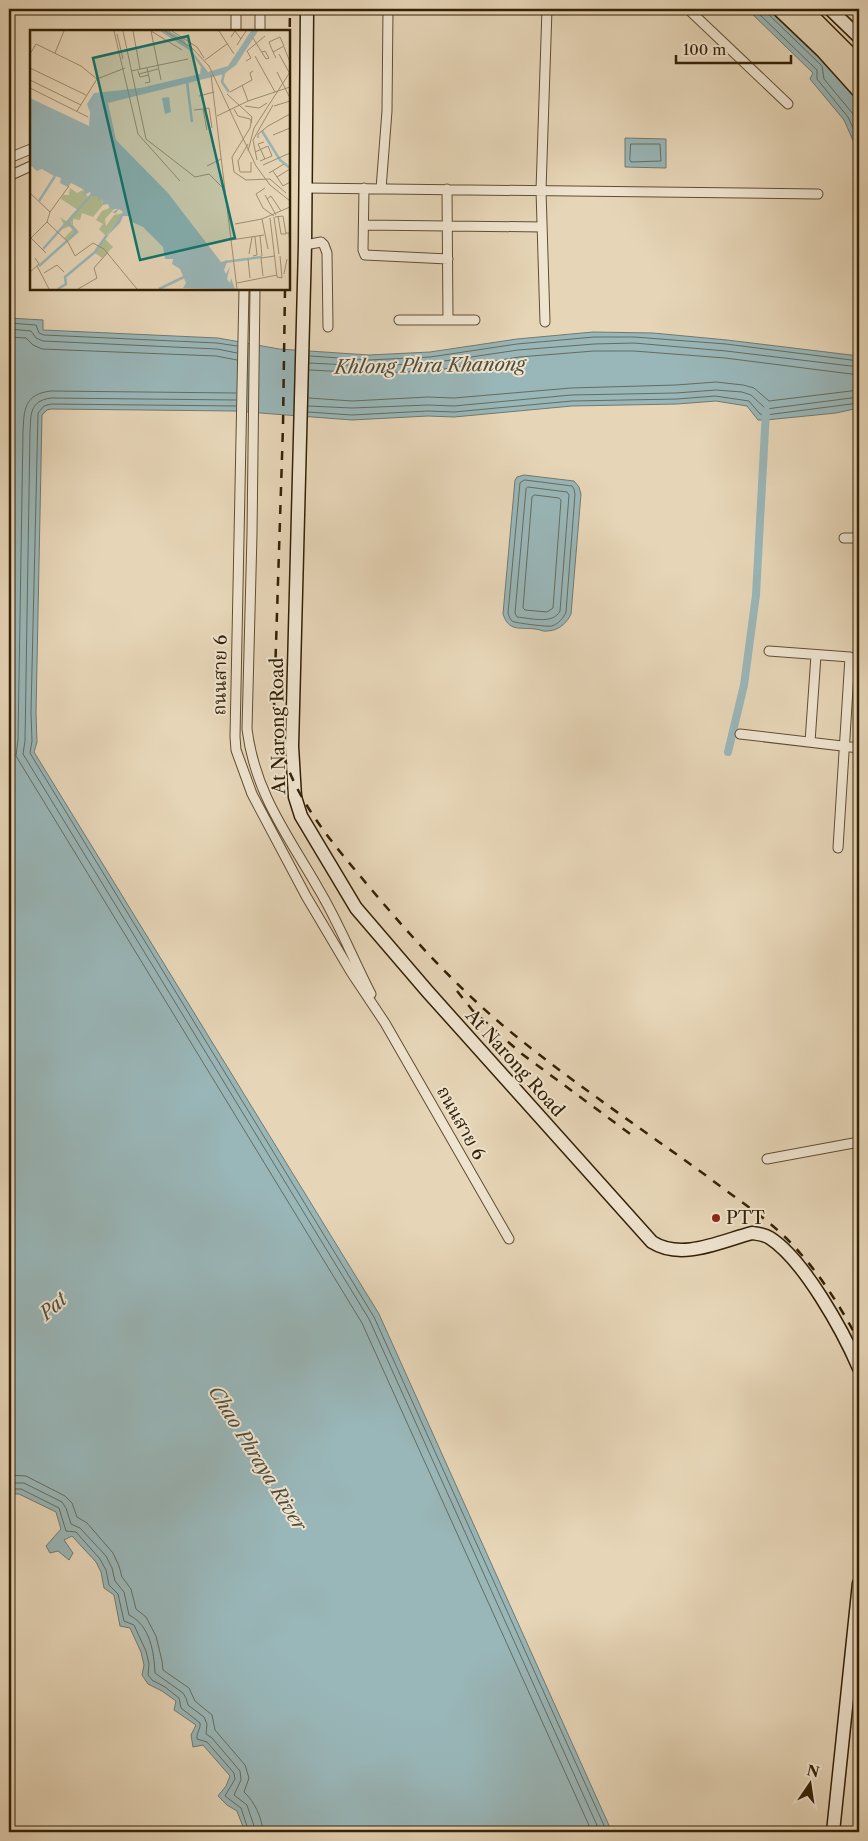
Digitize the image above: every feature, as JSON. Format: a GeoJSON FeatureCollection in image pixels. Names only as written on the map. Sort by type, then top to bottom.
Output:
{"type":"FeatureCollection","features":[{"type":"Feature","properties":{"kind":"highway"},"geometry":{"type":"LineString","coordinates":[[781,9],[823,49],[859,90]]}},
{"type":"Feature","properties":{"kind":"highway"},"geometry":{"type":"LineString","coordinates":[[803,9],[859,65]]}},
{"type":"Feature","properties":{"kind":"street"},"geometry":{"type":"LineString","coordinates":[[236,9],[236,30]]}},
{"type":"Feature","properties":{"kind":"street"},"geometry":{"type":"LineString","coordinates":[[260,9],[260,30]]}},
{"type":"Feature","properties":{"kind":"street","name":"At Narong Road"},"geometry":{"type":"LineString","coordinates":[[306,9],[304,245],[292,746],[295,797],[301,816],[356,908],[428,992],[652,1242],[670,1250],[687,1250],[752,1233],[769,1237],[793,1259],[818,1294],[845,1338],[859,1368]]}},
{"type":"Feature","properties":{"kind":"street"},"geometry":{"type":"LineString","coordinates":[[381,189],[387,111],[388,9]]}},
{"type":"Feature","properties":{"kind":"street"},"geometry":{"type":"LineString","coordinates":[[545,322],[541,190],[547,9]]}},
{"type":"Feature","properties":{"kind":"street"},"geometry":{"type":"LineString","coordinates":[[688,9],[788,104]]}},
{"type":"Feature","properties":{"kind":"street"},"geometry":{"type":"LineString","coordinates":[[830,9],[859,37]]}},
{"type":"Feature","properties":{"kind":"street"},"geometry":{"type":"LineString","coordinates":[[9,158],[30,149]]}},
{"type":"Feature","properties":{"kind":"street"},"geometry":{"type":"LineString","coordinates":[[9,176],[30,166]]}},
{"type":"Feature","properties":{"kind":"street"},"geometry":{"type":"LineString","coordinates":[[305,188],[818,194]]}},
{"type":"Feature","properties":{"kind":"street"},"geometry":{"type":"LineString","coordinates":[[364,188],[363,250],[365,255],[448,259]]}},
{"type":"Feature","properties":{"kind":"street"},"geometry":{"type":"LineString","coordinates":[[446,189],[448,320]]}},
{"type":"Feature","properties":{"kind":"street"},"geometry":{"type":"LineString","coordinates":[[364,225],[542,227]]}},
{"type":"Feature","properties":{"kind":"street"},"geometry":{"type":"LineString","coordinates":[[304,245],[321,242],[327,253],[328,327]]}},
{"type":"Feature","properties":{"kind":"street","name":"ถนนสาย 6"},"geometry":{"type":"LineString","coordinates":[[244,290],[234,737],[236,750],[252,794],[306,896],[351,972],[385,1023]]}},
{"type":"Feature","properties":{"kind":"street","name":"ถนนสาย 6"},"geometry":{"type":"LineString","coordinates":[[256,290],[247,730],[254,768],[282,830],[319,889],[385,1023],[488,1204],[510,1239]]}},
{"type":"Feature","properties":{"kind":"street"},"geometry":{"type":"LineString","coordinates":[[399,320],[474,320]]}},
{"type":"Feature","properties":{"kind":"street"},"geometry":{"type":"LineString","coordinates":[[844,538],[859,538]]}},
{"type":"Feature","properties":{"kind":"street"},"geometry":{"type":"LineString","coordinates":[[769,651],[854,658],[845,746],[838,848]]}},
{"type":"Feature","properties":{"kind":"street"},"geometry":{"type":"LineString","coordinates":[[810,742],[816,655]]}},
{"type":"Feature","properties":{"kind":"street"},"geometry":{"type":"LineString","coordinates":[[740,734],[859,748]]}},
{"type":"Feature","properties":{"kind":"street"},"geometry":{"type":"LineString","coordinates":[[767,1159],[859,1142]]}},
{"type":"Feature","properties":{"kind":"street"},"geometry":{"type":"LineString","coordinates":[[832,1832],[859,1583]]}},
{"type":"Feature","properties":{"kind":"water"},"geometry":{"type":"Polygon","coordinates":[[[747,9],[810,9],[841,43],[859,75],[859,154],[844,120],[810,79],[813,73],[747,9]]]}},
{"type":"Feature","properties":{"kind":"water"},"geometry":{"type":"Polygon","coordinates":[[[625,138],[666,139],[666,168],[625,167],[625,138]]]}},
{"type":"Feature","properties":{"kind":"water"},"geometry":{"type":"Polygon","coordinates":[[[9,318],[43,320],[43,330],[218,338],[279,349],[369,355],[430,352],[517,339],[593,332],[653,333],[859,356],[859,408],[836,413],[766,420],[758,420],[747,406],[716,401],[677,404],[572,406],[454,417],[428,416],[352,420],[234,411],[51,409],[42,415],[37,742],[34,752],[379,1314],[612,1832],[245,1832],[237,1811],[218,1796],[226,1786],[230,1776],[203,1745],[193,1747],[191,1735],[196,1725],[174,1710],[176,1701],[148,1684],[142,1675],[144,1665],[141,1652],[130,1628],[120,1626],[114,1595],[104,1588],[101,1572],[96,1562],[72,1536],[64,1540],[73,1553],[69,1560],[58,1551],[50,1553],[46,1546],[61,1529],[56,1512],[19,1494],[9,1494],[9,318]]]}},
{"type":"Feature","properties":{"kind":"water"},"geometry":{"type":"Polygon","coordinates":[[[524,475],[574,481],[579,487],[581,494],[571,614],[562,626],[551,631],[515,628],[508,624],[503,614],[515,480],[517,477],[524,475]]]}},
{"type":"Feature","properties":{"kind":"waterway"},"geometry":{"type":"LineString","coordinates":[[728,752],[744,685],[756,595],[766,411]]}},
{"type":"Feature","properties":{"kind":"railway"},"geometry":{"type":"LineString","coordinates":[[290,9],[290,30]]}},
{"type":"Feature","properties":{"kind":"railway"},"geometry":{"type":"LineString","coordinates":[[285,290],[283,426],[274,707],[277,732],[284,756],[292,778],[303,799],[315,819],[398,921],[437,964],[478,1004],[545,1059],[708,1177],[779,1232],[817,1274],[859,1341]]}},
{"type":"Feature","properties":{"kind":"railway"},"geometry":{"type":"LineString","coordinates":[[457,991],[473,1011],[522,1054],[637,1139]]}},
{"type":"Feature","properties":{"kind":"place","name":"PTT"},"geometry":{"type":"Point","coordinates":[716,1218]}},
{"type":"Feature","properties":{"kind":"water label","name":"Khlong Phra Khanong"},"geometry":{"type":"Point","coordinates":[430,365]}},
{"type":"Feature","properties":{"kind":"water label","name":"Pat"},"geometry":{"type":"Point","coordinates":[53,1306]}},
{"type":"Feature","properties":{"kind":"water label","name":"Chao Phraya River"},"geometry":{"type":"Point","coordinates":[258,1458]}}]}
